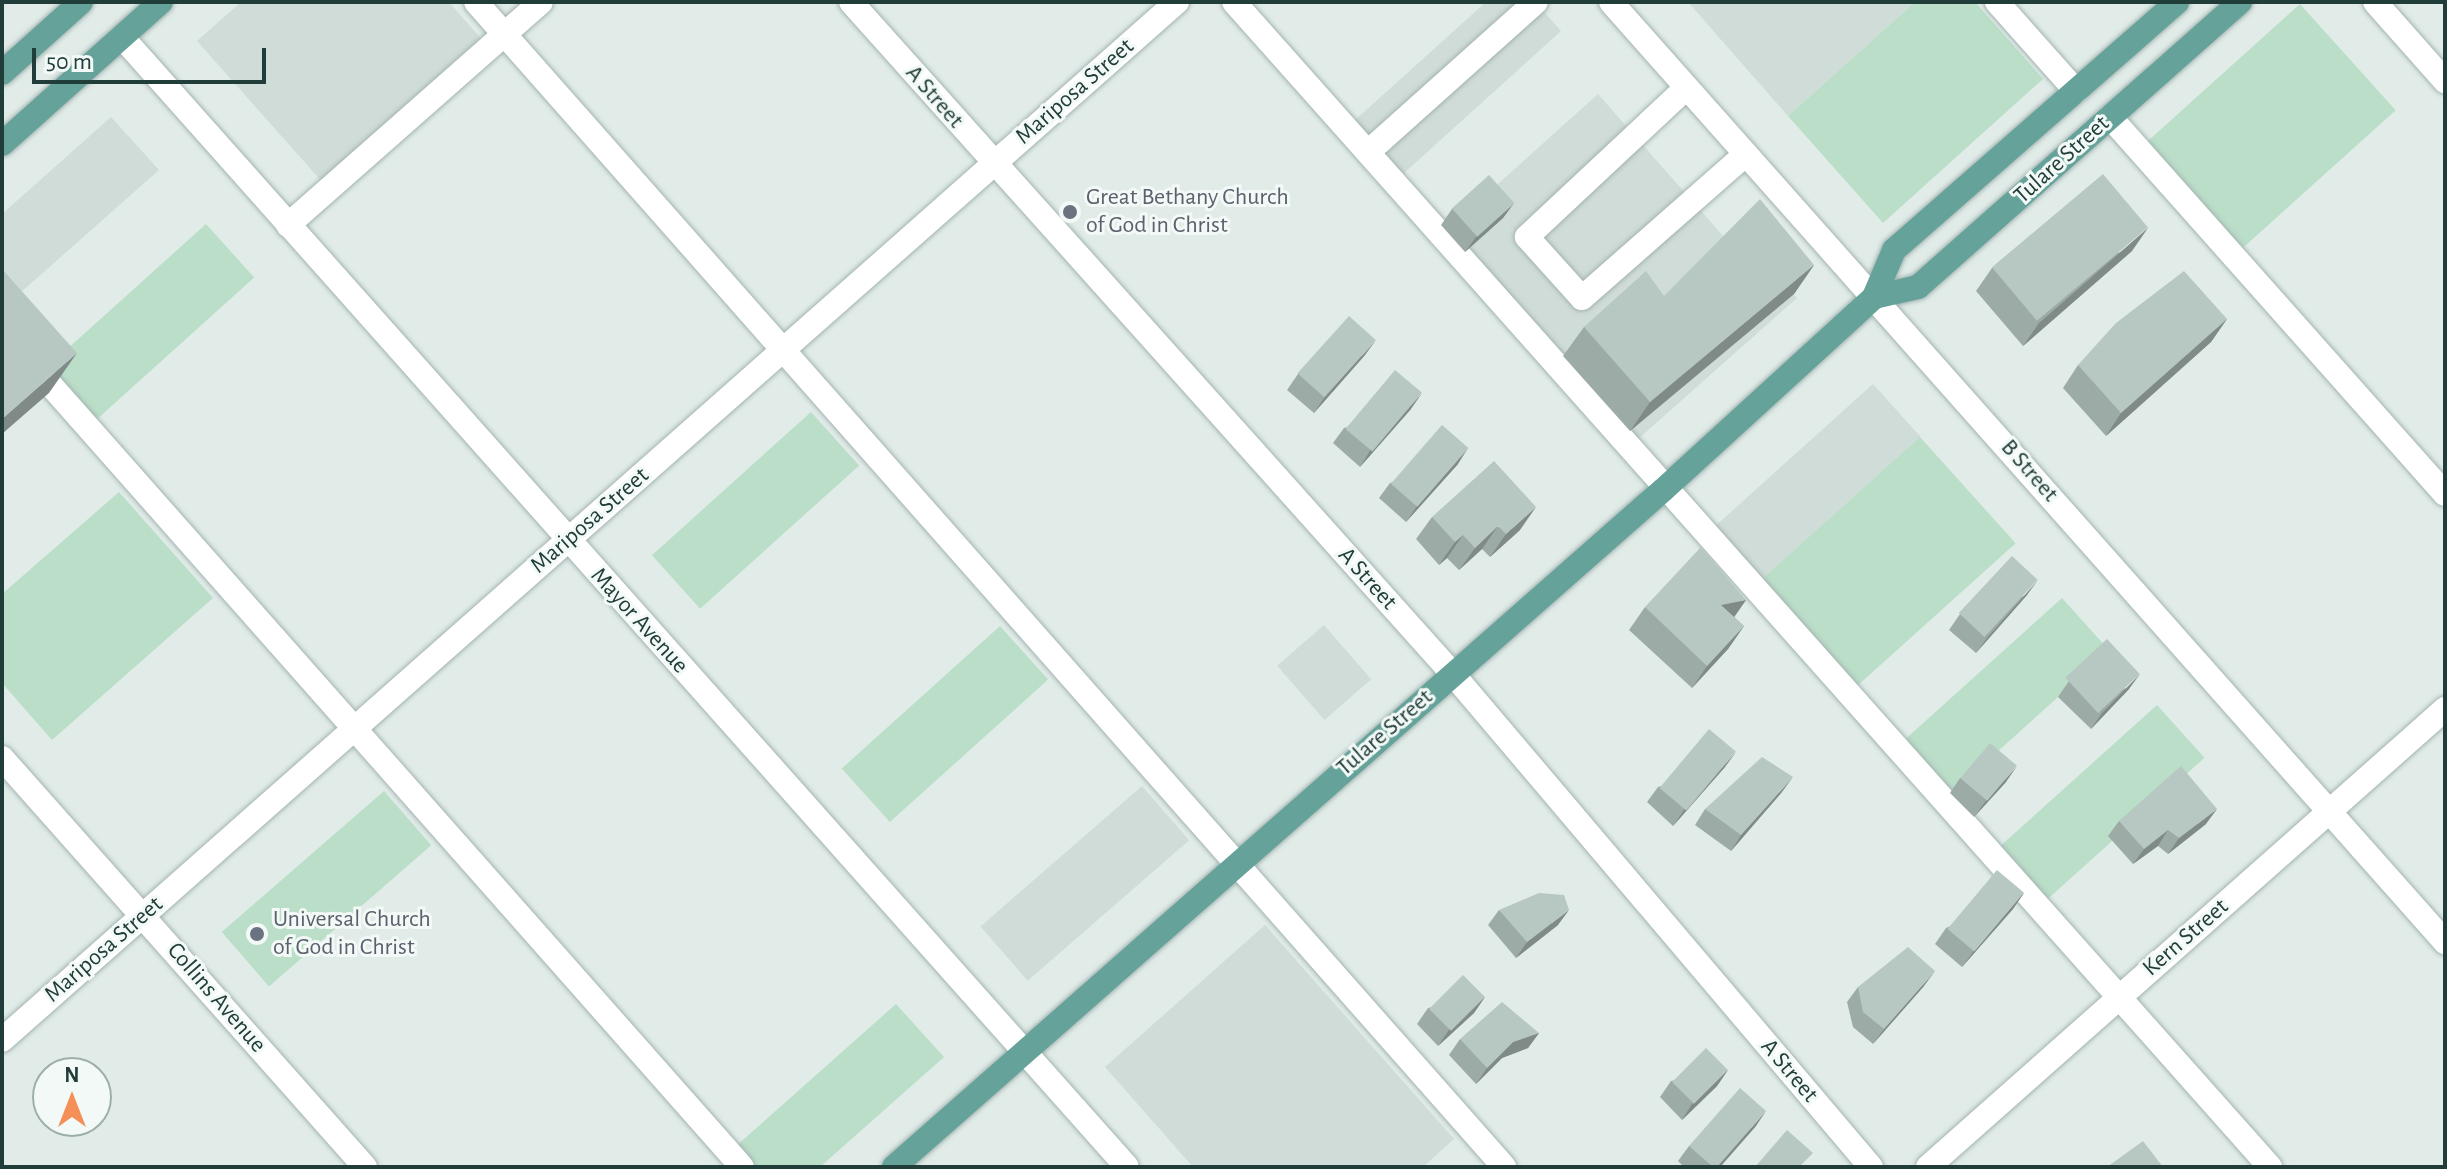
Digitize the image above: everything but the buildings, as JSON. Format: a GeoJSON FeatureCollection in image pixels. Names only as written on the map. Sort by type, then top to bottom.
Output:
{"type":"FeatureCollection","features":[{"type":"Feature","properties":{"kind":"main road"},"geometry":{"type":"LineString","coordinates":[[2,73],[81,2]]}},
{"type":"Feature","properties":{"kind":"main road"},"geometry":{"type":"LineString","coordinates":[[2,144],[161,2]]}},
{"type":"Feature","properties":{"kind":"main road","name":"Tulare Street"},"geometry":{"type":"LineString","coordinates":[[894,1167],[1022,1049],[1663,490],[1874,297],[1894,250],[2177,2]]}},
{"type":"Feature","properties":{"kind":"main road","name":"Tulare Street"},"geometry":{"type":"LineString","coordinates":[[1874,297],[1918,287],[2240,2]]}},
{"type":"Feature","properties":{"kind":"street"},"geometry":{"type":"LineString","coordinates":[[476,2],[786,347],[1504,1167]]}},
{"type":"Feature","properties":{"kind":"street"},"geometry":{"type":"LineString","coordinates":[[288,225],[541,2]]}},
{"type":"Feature","properties":{"kind":"street","name":"A Street"},"geometry":{"type":"LineString","coordinates":[[851,2],[993,165],[1452,673],[1871,1167]]}},
{"type":"Feature","properties":{"kind":"street","name":"Mariposa Street"},"geometry":{"type":"LineString","coordinates":[[2,1040],[1177,2]]}},
{"type":"Feature","properties":{"kind":"street"},"geometry":{"type":"LineString","coordinates":[[1234,2],[1663,490],[2270,1167]]}},
{"type":"Feature","properties":{"kind":"street"},"geometry":{"type":"LineString","coordinates":[[1368,152],[1536,2]]}},
{"type":"Feature","properties":{"kind":"street","name":"B Street"},"geometry":{"type":"LineString","coordinates":[[1611,2],[2445,942]]}},
{"type":"Feature","properties":{"kind":"street"},"geometry":{"type":"LineString","coordinates":[[1997,2],[2076,91]]}},
{"type":"Feature","properties":{"kind":"street"},"geometry":{"type":"LineString","coordinates":[[2375,2],[2445,81]]}},
{"type":"Feature","properties":{"kind":"street","name":"Mayor Avenue"},"geometry":{"type":"LineString","coordinates":[[122,37],[567,541],[1127,1167]]}},
{"type":"Feature","properties":{"kind":"street"},"geometry":{"type":"LineString","coordinates":[[1686,88],[1527,237],[1582,298],[1746,154]]}},
{"type":"Feature","properties":{"kind":"street"},"geometry":{"type":"LineString","coordinates":[[2110,117],[2445,494]]}},
{"type":"Feature","properties":{"kind":"street"},"geometry":{"type":"LineString","coordinates":[[2,330],[357,726],[742,1167]]}},
{"type":"Feature","properties":{"kind":"street","name":"Kern Street"},"geometry":{"type":"LineString","coordinates":[[1928,1167],[2445,709]]}},
{"type":"Feature","properties":{"kind":"street","name":"Collins Avenue"},"geometry":{"type":"LineString","coordinates":[[2,758],[365,1167]]}},
{"type":"Feature","properties":{"kind":"shaded area"},"geometry":{"type":"Polygon","coordinates":[[[241,2],[449,2],[485,43],[325,185],[197,41],[241,2]]]}},
{"type":"Feature","properties":{"kind":"shaded area"},"geometry":{"type":"Polygon","coordinates":[[[1486,2],[1535,2],[1561,31],[1403,174],[1355,120],[1486,2]]]}},
{"type":"Feature","properties":{"kind":"shaded area"},"geometry":{"type":"Polygon","coordinates":[[[1688,2],[1915,2],[1788,116],[1688,2]]]}},
{"type":"Feature","properties":{"kind":"shaded area"},"geometry":{"type":"Polygon","coordinates":[[[1598,94],[1739,254],[1750,244],[1797,298],[1637,440],[1450,227],[1598,94]]]}},
{"type":"Feature","properties":{"kind":"shaded area"},"geometry":{"type":"Polygon","coordinates":[[[111,117],[159,170],[2,309],[2,214],[111,117]]]}},
{"type":"Feature","properties":{"kind":"shaded area"},"geometry":{"type":"Polygon","coordinates":[[[1873,384],[1921,437],[1762,579],[1715,527],[1873,384]]]}},
{"type":"Feature","properties":{"kind":"shaded area"},"geometry":{"type":"Polygon","coordinates":[[[1324,625],[1371,679],[1324,720],[1277,666],[1324,625]]]}},
{"type":"Feature","properties":{"kind":"shaded area"},"geometry":{"type":"Polygon","coordinates":[[[1142,786],[1189,840],[1028,981],[980,926],[1142,786]]]}},
{"type":"Feature","properties":{"kind":"shaded area"},"geometry":{"type":"Polygon","coordinates":[[[1265,925],[1454,1139],[1423,1167],[1193,1167],[1105,1067],[1265,925]]]}},
{"type":"Feature","properties":{"kind":"green space"},"geometry":{"type":"Polygon","coordinates":[[[1915,2],[1975,2],[2043,79],[1883,223],[1788,116],[1915,2]]]}},
{"type":"Feature","properties":{"kind":"green space"},"geometry":{"type":"Polygon","coordinates":[[[2300,4],[2396,110],[2237,253],[2141,147],[2300,4]]]}},
{"type":"Feature","properties":{"kind":"green space"},"geometry":{"type":"Polygon","coordinates":[[[206,224],[254,278],[95,421],[47,367],[206,224]]]}},
{"type":"Feature","properties":{"kind":"green space"},"geometry":{"type":"Polygon","coordinates":[[[811,412],[859,466],[700,609],[652,555],[811,412]]]}},
{"type":"Feature","properties":{"kind":"green space"},"geometry":{"type":"Polygon","coordinates":[[[1920,437],[2016,543],[1857,686],[1762,580],[1920,437]]]}},
{"type":"Feature","properties":{"kind":"green space"},"geometry":{"type":"Polygon","coordinates":[[[119,492],[213,598],[52,740],[2,683],[2,594],[119,492]]]}},
{"type":"Feature","properties":{"kind":"green space"},"geometry":{"type":"Polygon","coordinates":[[[2062,598],[2110,651],[1950,794],[1903,741],[2062,598]]]}},
{"type":"Feature","properties":{"kind":"green space"},"geometry":{"type":"Polygon","coordinates":[[[1000,626],[1048,680],[890,822],[842,769],[1000,626]]]}},
{"type":"Feature","properties":{"kind":"green space"},"geometry":{"type":"Polygon","coordinates":[[[2157,705],[2205,758],[2045,901],[1998,848],[2157,705]]]}},
{"type":"Feature","properties":{"kind":"green space"},"geometry":{"type":"Polygon","coordinates":[[[384,791],[431,845],[269,986],[222,932],[384,791]]]}},
{"type":"Feature","properties":{"kind":"green space"},"geometry":{"type":"Polygon","coordinates":[[[896,1004],[944,1057],[820,1167],[755,1167],[736,1146],[896,1004]]]}},
{"type":"Feature","properties":{"kind":"place","name":"Great Bethany Church of God in Christ"},"geometry":{"type":"Point","coordinates":[1070,212]}},
{"type":"Feature","properties":{"kind":"place","name":"Universal Church of God in Christ"},"geometry":{"type":"Point","coordinates":[257,934]}}]}
